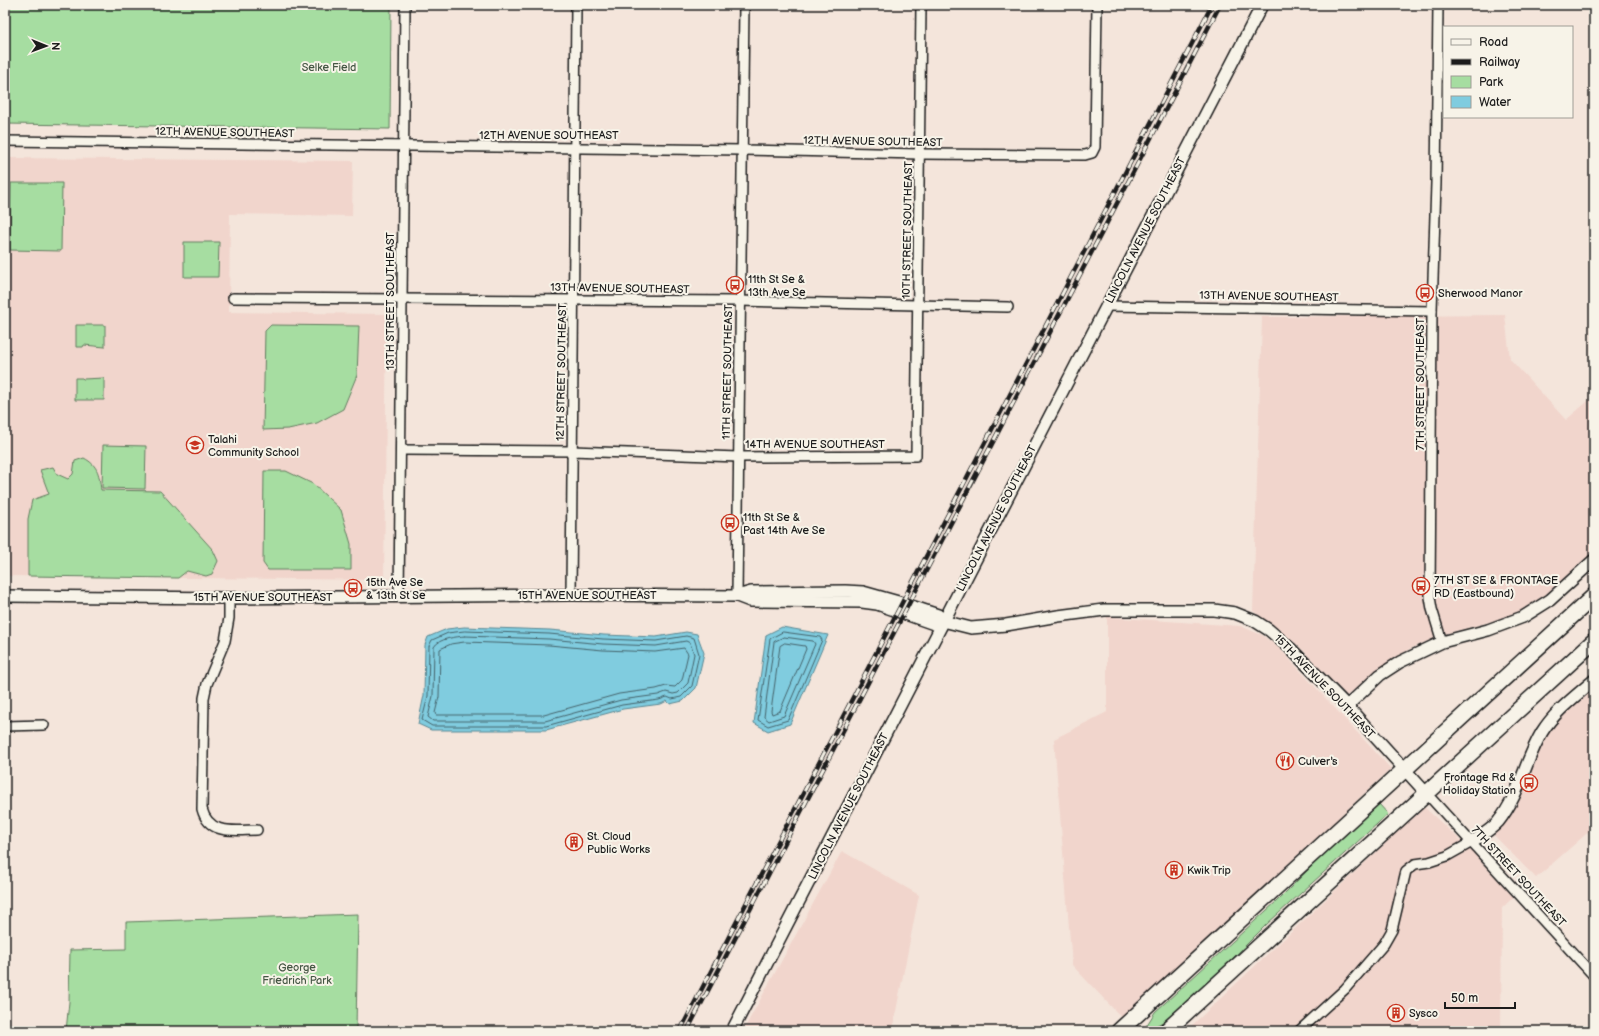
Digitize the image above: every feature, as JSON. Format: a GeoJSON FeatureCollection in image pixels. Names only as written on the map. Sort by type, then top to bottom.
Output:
{"type":"FeatureCollection","features":[{"type":"Feature","properties":{"kind":"highway"},"geometry":{"type":"LineString","coordinates":[[1119,1031],[1594,596]]}},
{"type":"Feature","properties":{"kind":"highway"},"geometry":{"type":"LineString","coordinates":[[1166,1031],[1594,641]]}},
{"type":"Feature","properties":{"kind":"street","name":"13TH STREET SOUTHEAST"},"geometry":{"type":"LineString","coordinates":[[399,597],[405,5]]}},
{"type":"Feature","properties":{"kind":"street","name":"12TH STREET SOUTHEAST"},"geometry":{"type":"LineString","coordinates":[[571,595],[576,5]]}},
{"type":"Feature","properties":{"kind":"street","name":"11TH STREET SOUTHEAST"},"geometry":{"type":"LineString","coordinates":[[737,596],[744,5]]}},
{"type":"Feature","properties":{"kind":"street","name":"10TH STREET SOUTHEAST"},"geometry":{"type":"LineString","coordinates":[[916,456],[921,5]]}},
{"type":"Feature","properties":{"kind":"street","name":"12TH AVENUE SOUTHEAST"},"geometry":{"type":"LineString","coordinates":[[5,141],[1085,155],[1092,153],[1095,147],[1097,5]]}},
{"type":"Feature","properties":{"kind":"street","name":"LINCOLN AVENUE SOUTHEAST"},"geometry":{"type":"LineString","coordinates":[[732,1031],[1262,5]]}},
{"type":"Feature","properties":{"kind":"street","name":"7TH STREET SOUTHEAST"},"geometry":{"type":"LineString","coordinates":[[1438,5],[1436,191],[1432,311],[1430,597],[1442,642]]}},
{"type":"Feature","properties":{"kind":"street","name":"13TH AVENUE SOUTHEAST"},"geometry":{"type":"LineString","coordinates":[[233,298],[573,299],[1008,307]]}},
{"type":"Feature","properties":{"kind":"street","name":"13TH AVENUE SOUTHEAST"},"geometry":{"type":"LineString","coordinates":[[1106,306],[1432,311]]}},
{"type":"Feature","properties":{"kind":"street","name":"14TH AVENUE SOUTHEAST"},"geometry":{"type":"LineString","coordinates":[[401,450],[572,451],[738,457],[916,456]]}},
{"type":"Feature","properties":{"kind":"street"},"geometry":{"type":"LineString","coordinates":[[1347,706],[1380,675],[1400,662],[1442,642],[1488,630],[1523,617],[1550,600],[1594,560]]}},
{"type":"Feature","properties":{"kind":"street","name":"15TH AVENUE SOUTHEAST"},"geometry":{"type":"LineString","coordinates":[[5,596],[229,598],[571,595],[737,596],[750,601],[862,602],[877,604],[934,624],[943,621],[971,628],[1006,625],[1104,610],[1214,610],[1235,613],[1255,621],[1274,632],[1347,706],[1427,794]]}},
{"type":"Feature","properties":{"kind":"street"},"geometry":{"type":"LineString","coordinates":[[229,598],[229,618],[226,640],[207,684],[204,698],[202,809],[204,817],[208,823],[218,829],[257,830]]}},
{"type":"Feature","properties":{"kind":"street"},"geometry":{"type":"LineString","coordinates":[[1299,1031],[1345,989],[1384,944],[1394,924],[1406,871],[1415,864],[1429,862],[1447,856],[1472,842],[1497,823],[1509,806],[1517,790],[1533,747],[1544,729],[1560,710],[1594,680]]}},
{"type":"Feature","properties":{"kind":"street"},"geometry":{"type":"LineString","coordinates":[[5,726],[44,725]]}},
{"type":"Feature","properties":{"kind":"street","name":"7TH STREET SOUTHEAST"},"geometry":{"type":"LineString","coordinates":[[1427,794],[1594,976]]}},
{"type":"Feature","properties":{"kind":"shaded area","name":"Talahi Community School"},"geometry":{"type":"Polygon","coordinates":[[[5,158],[353,161],[352,216],[230,214],[229,312],[387,314],[384,580],[5,576],[5,158]]]}},
{"type":"Feature","properties":{"kind":"shaded area"},"geometry":{"type":"Polygon","coordinates":[[[1505,315],[1510,359],[1566,420],[1594,396],[1594,556],[1549,597],[1519,614],[1448,633],[1409,649],[1346,696],[1304,651],[1285,634],[1253,611],[1262,317],[1505,315]]]}},
{"type":"Feature","properties":{"kind":"shaded area"},"geometry":{"type":"Polygon","coordinates":[[[1107,617],[1240,626],[1262,635],[1280,649],[1391,769],[1122,1018],[1072,965],[1054,739],[1107,712],[1107,617]]]}},
{"type":"Feature","properties":{"kind":"shaded area"},"geometry":{"type":"Polygon","coordinates":[[[1594,683],[1594,827],[1536,878],[1484,825],[1490,822],[1506,800],[1527,747],[1537,728],[1547,714],[1577,685],[1583,693],[1594,683]]]}},
{"type":"Feature","properties":{"kind":"shaded area"},"geometry":{"type":"Polygon","coordinates":[[[1424,807],[1518,893],[1502,908],[1501,1031],[1186,1031],[1424,807]]]}},
{"type":"Feature","properties":{"kind":"shaded area"},"geometry":{"type":"Polygon","coordinates":[[[842,851],[919,895],[892,1031],[743,1031],[842,851]]]}},
{"type":"Feature","properties":{"kind":"green space","name":"Selke Field"},"geometry":{"type":"Polygon","coordinates":[[[5,5],[391,5],[390,129],[5,124],[5,5]]]}},
{"type":"Feature","properties":{"kind":"green space"},"geometry":{"type":"Polygon","coordinates":[[[11,183],[62,183],[61,251],[10,250],[11,183]]]}},
{"type":"Feature","properties":{"kind":"green space"},"geometry":{"type":"Polygon","coordinates":[[[184,242],[219,242],[218,277],[184,277],[184,242]]]}},
{"type":"Feature","properties":{"kind":"green space"},"geometry":{"type":"Polygon","coordinates":[[[76,325],[105,325],[105,347],[84,345],[83,347],[76,347],[76,325]]]}},
{"type":"Feature","properties":{"kind":"green space"},"geometry":{"type":"Polygon","coordinates":[[[271,325],[359,326],[357,375],[343,409],[317,423],[288,429],[263,430],[265,331],[271,325]]]}},
{"type":"Feature","properties":{"kind":"green space"},"geometry":{"type":"Polygon","coordinates":[[[75,378],[104,378],[104,400],[75,400],[75,378]]]}},
{"type":"Feature","properties":{"kind":"green space"},"geometry":{"type":"Polygon","coordinates":[[[103,445],[146,446],[145,489],[102,488],[103,445]]]}},
{"type":"Feature","properties":{"kind":"green space"},"geometry":{"type":"Polygon","coordinates":[[[84,458],[93,464],[97,471],[101,490],[160,491],[213,550],[218,561],[212,574],[206,576],[187,571],[178,578],[28,576],[28,519],[32,500],[49,494],[40,470],[53,467],[57,474],[68,479],[73,474],[75,461],[84,458]]]}},
{"type":"Feature","properties":{"kind":"green space"},"geometry":{"type":"Polygon","coordinates":[[[264,471],[286,471],[313,484],[341,510],[351,544],[351,570],[268,570],[263,563],[264,471]]]}},
{"type":"Feature","properties":{"kind":"green space"},"geometry":{"type":"Polygon","coordinates":[[[1379,804],[1388,814],[1267,924],[1171,1017],[1147,1031],[1145,1028],[1155,1012],[1277,901],[1330,848],[1379,804]]]}},
{"type":"Feature","properties":{"kind":"green space","name":"George Friedrich Park"},"geometry":{"type":"Polygon","coordinates":[[[358,914],[356,1031],[66,1031],[69,1002],[70,950],[126,949],[126,922],[358,914]]]}},
{"type":"Feature","properties":{"kind":"water"},"geometry":{"type":"Polygon","coordinates":[[[464,627],[550,630],[604,635],[656,637],[686,632],[697,634],[704,653],[696,688],[683,701],[670,704],[667,701],[661,704],[623,709],[546,730],[431,730],[418,724],[424,695],[425,645],[428,637],[447,629],[464,627]]]}},
{"type":"Feature","properties":{"kind":"water"},"geometry":{"type":"Polygon","coordinates":[[[782,627],[828,635],[790,724],[768,731],[754,723],[766,635],[782,627]]]}},
{"type":"Feature","properties":{"kind":"railway"},"geometry":{"type":"LineString","coordinates":[[680,1031],[1212,5]]}},
{"type":"Feature","properties":{"kind":"railway"},"geometry":{"type":"LineString","coordinates":[[687,1031],[1220,5]]}},
{"type":"Feature","properties":{"kind":"place","name":"11th St Se & 13th Ave Se"},"geometry":{"type":"Point","coordinates":[735,285]}},
{"type":"Feature","properties":{"kind":"place","name":"Sherwood Manor"},"geometry":{"type":"Point","coordinates":[1425,293]}},
{"type":"Feature","properties":{"kind":"place","name":"Talahi Community School"},"geometry":{"type":"Point","coordinates":[195,445]}},
{"type":"Feature","properties":{"kind":"place","name":"11th St Se & Past 14th Ave Se"},"geometry":{"type":"Point","coordinates":[730,523]}},
{"type":"Feature","properties":{"kind":"place","name":"7TH ST SE & FRONTAGE RD (Eastbound)"},"geometry":{"type":"Point","coordinates":[1421,586]}},
{"type":"Feature","properties":{"kind":"place","name":"15th Ave Se & 13th St Se"},"geometry":{"type":"Point","coordinates":[353,588]}},
{"type":"Feature","properties":{"kind":"place","name":"Culver's"},"geometry":{"type":"Point","coordinates":[1285,761]}},
{"type":"Feature","properties":{"kind":"place","name":"Frontage Rd & Holiday Station"},"geometry":{"type":"Point","coordinates":[1529,783]}},
{"type":"Feature","properties":{"kind":"place","name":"St. Cloud Public Works"},"geometry":{"type":"Point","coordinates":[574,842]}},
{"type":"Feature","properties":{"kind":"place","name":"Kwik Trip"},"geometry":{"type":"Point","coordinates":[1174,870]}},
{"type":"Feature","properties":{"kind":"place","name":"Sysco"},"geometry":{"type":"Point","coordinates":[1396,1013]}}]}
